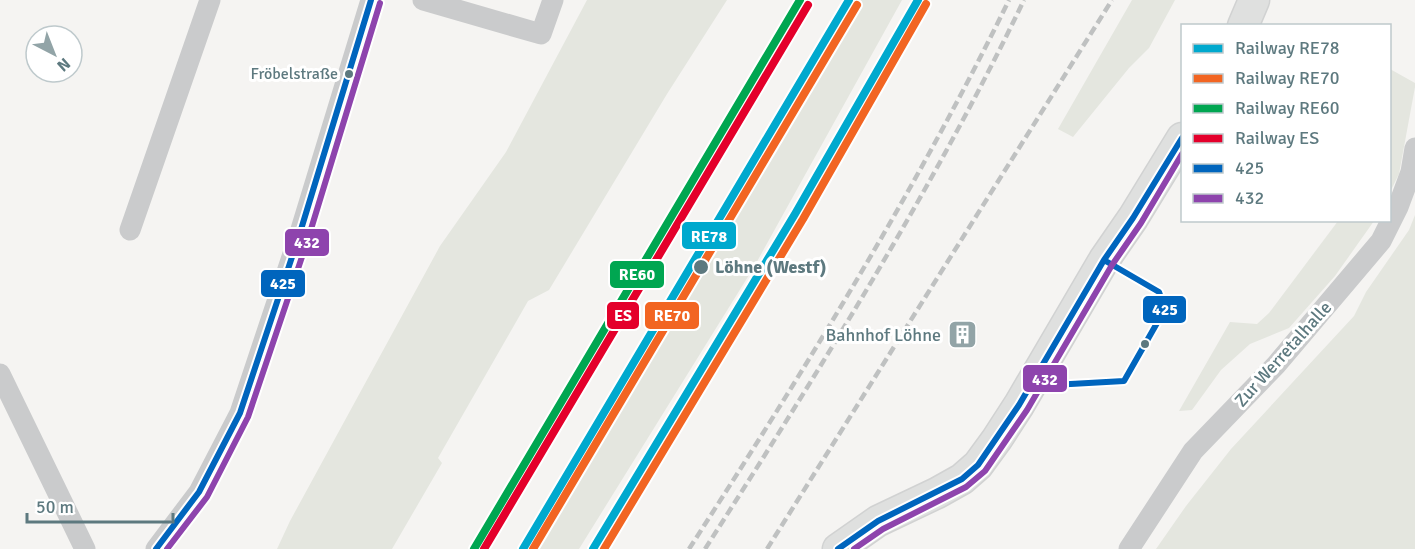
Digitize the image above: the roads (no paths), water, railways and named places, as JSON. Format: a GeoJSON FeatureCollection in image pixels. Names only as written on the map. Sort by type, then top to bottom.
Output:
{"type":"FeatureCollection","features":[{"type":"Feature","properties":{"kind":"main road"},"geometry":{"type":"LineString","coordinates":[[1243,24],[1254,0]]}},
{"type":"Feature","properties":{"kind":"main road"},"geometry":{"type":"LineString","coordinates":[[838,549],[878,521],[962,479],[978,465],[1013,414],[1104,260],[1181,140]]}},
{"type":"Feature","properties":{"kind":"street"},"geometry":{"type":"LineString","coordinates":[[130,230],[210,0]]}},
{"type":"Feature","properties":{"kind":"street"},"geometry":{"type":"LineString","coordinates":[[156,549],[199,492],[240,413],[299,236],[371,0]]}},
{"type":"Feature","properties":{"kind":"street"},"geometry":{"type":"LineString","coordinates":[[423,0],[540,34],[553,0]]}},
{"type":"Feature","properties":{"kind":"street","name":"Zur Werretalhalle"},"geometry":{"type":"LineString","coordinates":[[1391,221],[1411,172],[1415,148]]}},
{"type":"Feature","properties":{"kind":"street","name":"Zur Werretalhalle"},"geometry":{"type":"LineString","coordinates":[[1129,549],[1193,452],[1276,365],[1381,241],[1390,222]]}},
{"type":"Feature","properties":{"kind":"street"},"geometry":{"type":"LineString","coordinates":[[0,374],[85,549]]}},
{"type":"Feature","properties":{"kind":"railway"},"geometry":{"type":"LineString","coordinates":[[689,549],[857,279],[936,141],[1009,0]]}},
{"type":"Feature","properties":{"kind":"railway"},"geometry":{"type":"LineString","coordinates":[[705,549],[832,347],[913,211],[989,71],[1024,0]]}},
{"type":"Feature","properties":{"kind":"railway"},"geometry":{"type":"LineString","coordinates":[[767,549],[1112,0]]}},
{"type":"Feature","properties":{"kind":"rail line","name":"RE60"},"geometry":{"type":"LineString","coordinates":[[474,549],[800,0]]}},
{"type":"Feature","properties":{"kind":"rail line","name":"RE78"},"geometry":{"type":"LineString","coordinates":[[523,549],[849,0]]}},
{"type":"Feature","properties":{"kind":"rail line","name":"RE78"},"geometry":{"type":"LineString","coordinates":[[593,549],[795,214],[918,0]]}},
{"type":"Feature","properties":{"kind":"rail line","name":"RE70"},"geometry":{"type":"LineString","coordinates":[[604,549],[803,219],[926,4]]}},
{"type":"Feature","properties":{"kind":"rail line","name":"ES"},"geometry":{"type":"LineString","coordinates":[[484,549],[808,5]]}},
{"type":"Feature","properties":{"kind":"rail line","name":"RE70"},"geometry":{"type":"LineString","coordinates":[[533,549],[857,5]]}},
{"type":"Feature","properties":{"kind":"place","name":"Fröbelstraße"},"geometry":{"type":"Point","coordinates":[349,74]}},
{"type":"Feature","properties":{"kind":"place","name":"Löhne (Westf)"},"geometry":{"type":"Point","coordinates":[701,267]}},
{"type":"Feature","properties":{"kind":"place","name":"Bahnhof Löhne"},"geometry":{"type":"Point","coordinates":[962,335]}}]}
